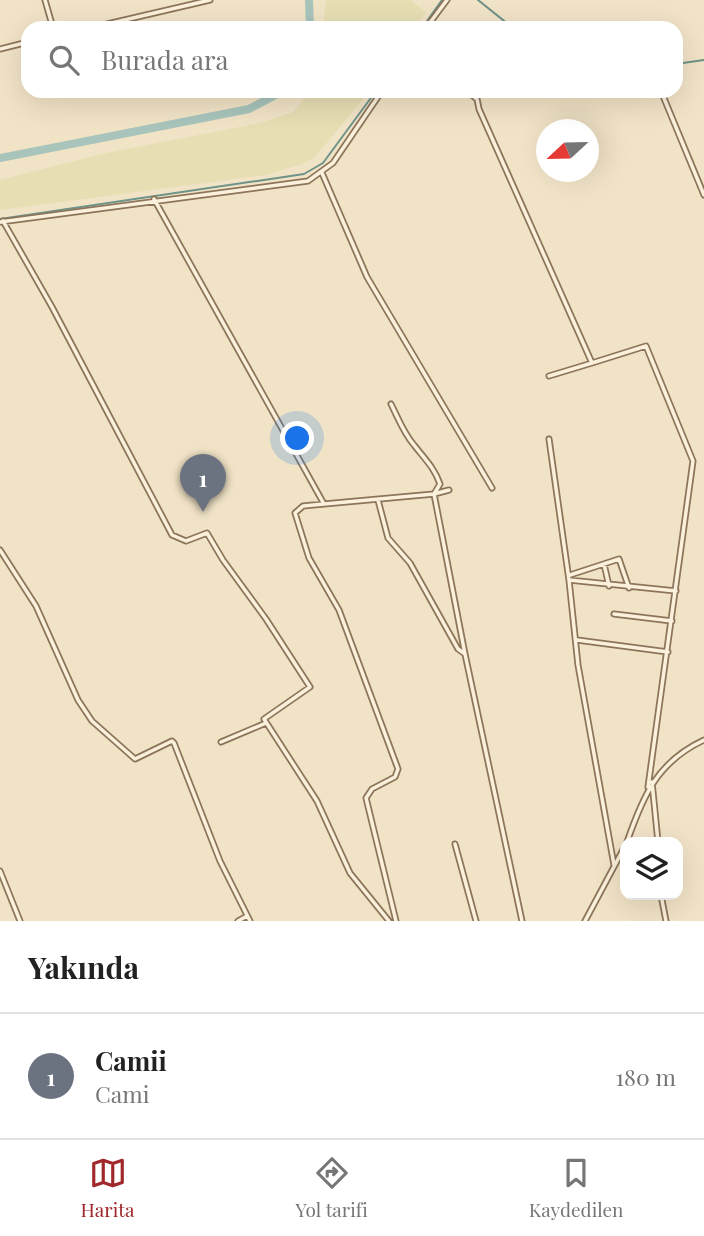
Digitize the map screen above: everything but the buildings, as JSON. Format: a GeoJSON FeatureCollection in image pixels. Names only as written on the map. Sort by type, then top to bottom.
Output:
{"type":"FeatureCollection","features":[{"type":"Feature","properties":{"kind":"street"},"geometry":{"type":"LineString","coordinates":[[45,0],[50,21]]}},
{"type":"Feature","properties":{"kind":"street"},"geometry":{"type":"LineString","coordinates":[[120,21],[210,0]]}},
{"type":"Feature","properties":{"kind":"street"},"geometry":{"type":"LineString","coordinates":[[431,21],[447,0]]}},
{"type":"Feature","properties":{"kind":"street"},"geometry":{"type":"LineString","coordinates":[[0,49],[21,44]]}},
{"type":"Feature","properties":{"kind":"street"},"geometry":{"type":"LineString","coordinates":[[377,98],[332,163],[322,173],[307,181],[276,187],[154,199],[2,222],[52,307],[172,535],[186,541],[207,533],[222,560],[266,619],[310,687],[266,716],[266,723],[317,801],[350,873],[389,921]]}},
{"type":"Feature","properties":{"kind":"street"},"geometry":{"type":"LineString","coordinates":[[476,98],[592,363]]}},
{"type":"Feature","properties":{"kind":"street"},"geometry":{"type":"LineString","coordinates":[[665,98],[704,194]]}},
{"type":"Feature","properties":{"kind":"street"},"geometry":{"type":"LineString","coordinates":[[322,173],[367,276],[492,488]]}},
{"type":"Feature","properties":{"kind":"street"},"geometry":{"type":"LineString","coordinates":[[154,199],[324,504]]}},
{"type":"Feature","properties":{"kind":"street"},"geometry":{"type":"LineString","coordinates":[[549,376],[646,346],[690,451],[692,472],[650,785],[629,837]]}},
{"type":"Feature","properties":{"kind":"street"},"geometry":{"type":"LineString","coordinates":[[391,404],[412,444],[427,459],[440,484],[435,494],[522,921]]}},
{"type":"Feature","properties":{"kind":"street"},"geometry":{"type":"LineString","coordinates":[[549,439],[576,640],[614,865]]}},
{"type":"Feature","properties":{"kind":"street"},"geometry":{"type":"LineString","coordinates":[[396,921],[366,798],[372,789],[395,777],[397,769],[340,610],[309,558],[295,513],[303,506],[435,494],[449,490]]}},
{"type":"Feature","properties":{"kind":"street"},"geometry":{"type":"LineString","coordinates":[[378,500],[388,538],[410,563],[458,649],[466,654]]}},
{"type":"Feature","properties":{"kind":"street"},"geometry":{"type":"LineString","coordinates":[[0,550],[36,606],[78,700],[92,721],[135,760],[172,741],[174,743],[220,862],[249,919],[238,921]]}},
{"type":"Feature","properties":{"kind":"street"},"geometry":{"type":"LineString","coordinates":[[569,577],[619,559],[629,588]]}},
{"type":"Feature","properties":{"kind":"street"},"geometry":{"type":"LineString","coordinates":[[604,564],[609,586]]}},
{"type":"Feature","properties":{"kind":"street"},"geometry":{"type":"LineString","coordinates":[[569,577],[609,586],[676,591]]}},
{"type":"Feature","properties":{"kind":"street"},"geometry":{"type":"LineString","coordinates":[[614,614],[672,621]]}},
{"type":"Feature","properties":{"kind":"street"},"geometry":{"type":"LineString","coordinates":[[576,640],[668,652]]}},
{"type":"Feature","properties":{"kind":"street"},"geometry":{"type":"LineString","coordinates":[[221,742],[266,723]]}},
{"type":"Feature","properties":{"kind":"street"},"geometry":{"type":"LineString","coordinates":[[650,785],[685,749],[704,740]]}},
{"type":"Feature","properties":{"kind":"street"},"geometry":{"type":"LineString","coordinates":[[650,785],[657,837]]}},
{"type":"Feature","properties":{"kind":"street"},"geometry":{"type":"LineString","coordinates":[[455,844],[475,921]]}},
{"type":"Feature","properties":{"kind":"street"},"geometry":{"type":"LineString","coordinates":[[585,921],[620,854]]}},
{"type":"Feature","properties":{"kind":"street"},"geometry":{"type":"LineString","coordinates":[[0,871],[20,921]]}},
{"type":"Feature","properties":{"kind":"street"},"geometry":{"type":"LineString","coordinates":[[663,900],[666,921]]}},
{"type":"Feature","properties":{"kind":"shaded area"},"geometry":{"type":"Polygon","coordinates":[[[326,0],[411,0],[426,13],[420,21],[324,21],[326,0]]]}},
{"type":"Feature","properties":{"kind":"shaded area"},"geometry":{"type":"Polygon","coordinates":[[[305,98],[364,98],[314,158],[302,164],[266,175],[0,210],[0,180],[106,153],[260,123],[293,112],[305,98]]]}},
{"type":"Feature","properties":{"kind":"waterway"},"geometry":{"type":"LineString","coordinates":[[309,0],[310,21]]}},
{"type":"Feature","properties":{"kind":"waterway"},"geometry":{"type":"LineString","coordinates":[[427,21],[442,0]]}},
{"type":"Feature","properties":{"kind":"waterway"},"geometry":{"type":"LineString","coordinates":[[478,0],[504,21]]}},
{"type":"Feature","properties":{"kind":"waterway"},"geometry":{"type":"LineString","coordinates":[[683,63],[704,60]]}},
{"type":"Feature","properties":{"kind":"waterway"},"geometry":{"type":"LineString","coordinates":[[0,158],[249,109],[270,98]]}},
{"type":"Feature","properties":{"kind":"waterway"},"geometry":{"type":"LineString","coordinates":[[0,219],[304,174],[323,163],[371,98]]}},
{"type":"Feature","properties":{"kind":"place","name":"Camii"},"geometry":{"type":"Point","coordinates":[203,512]}}]}
